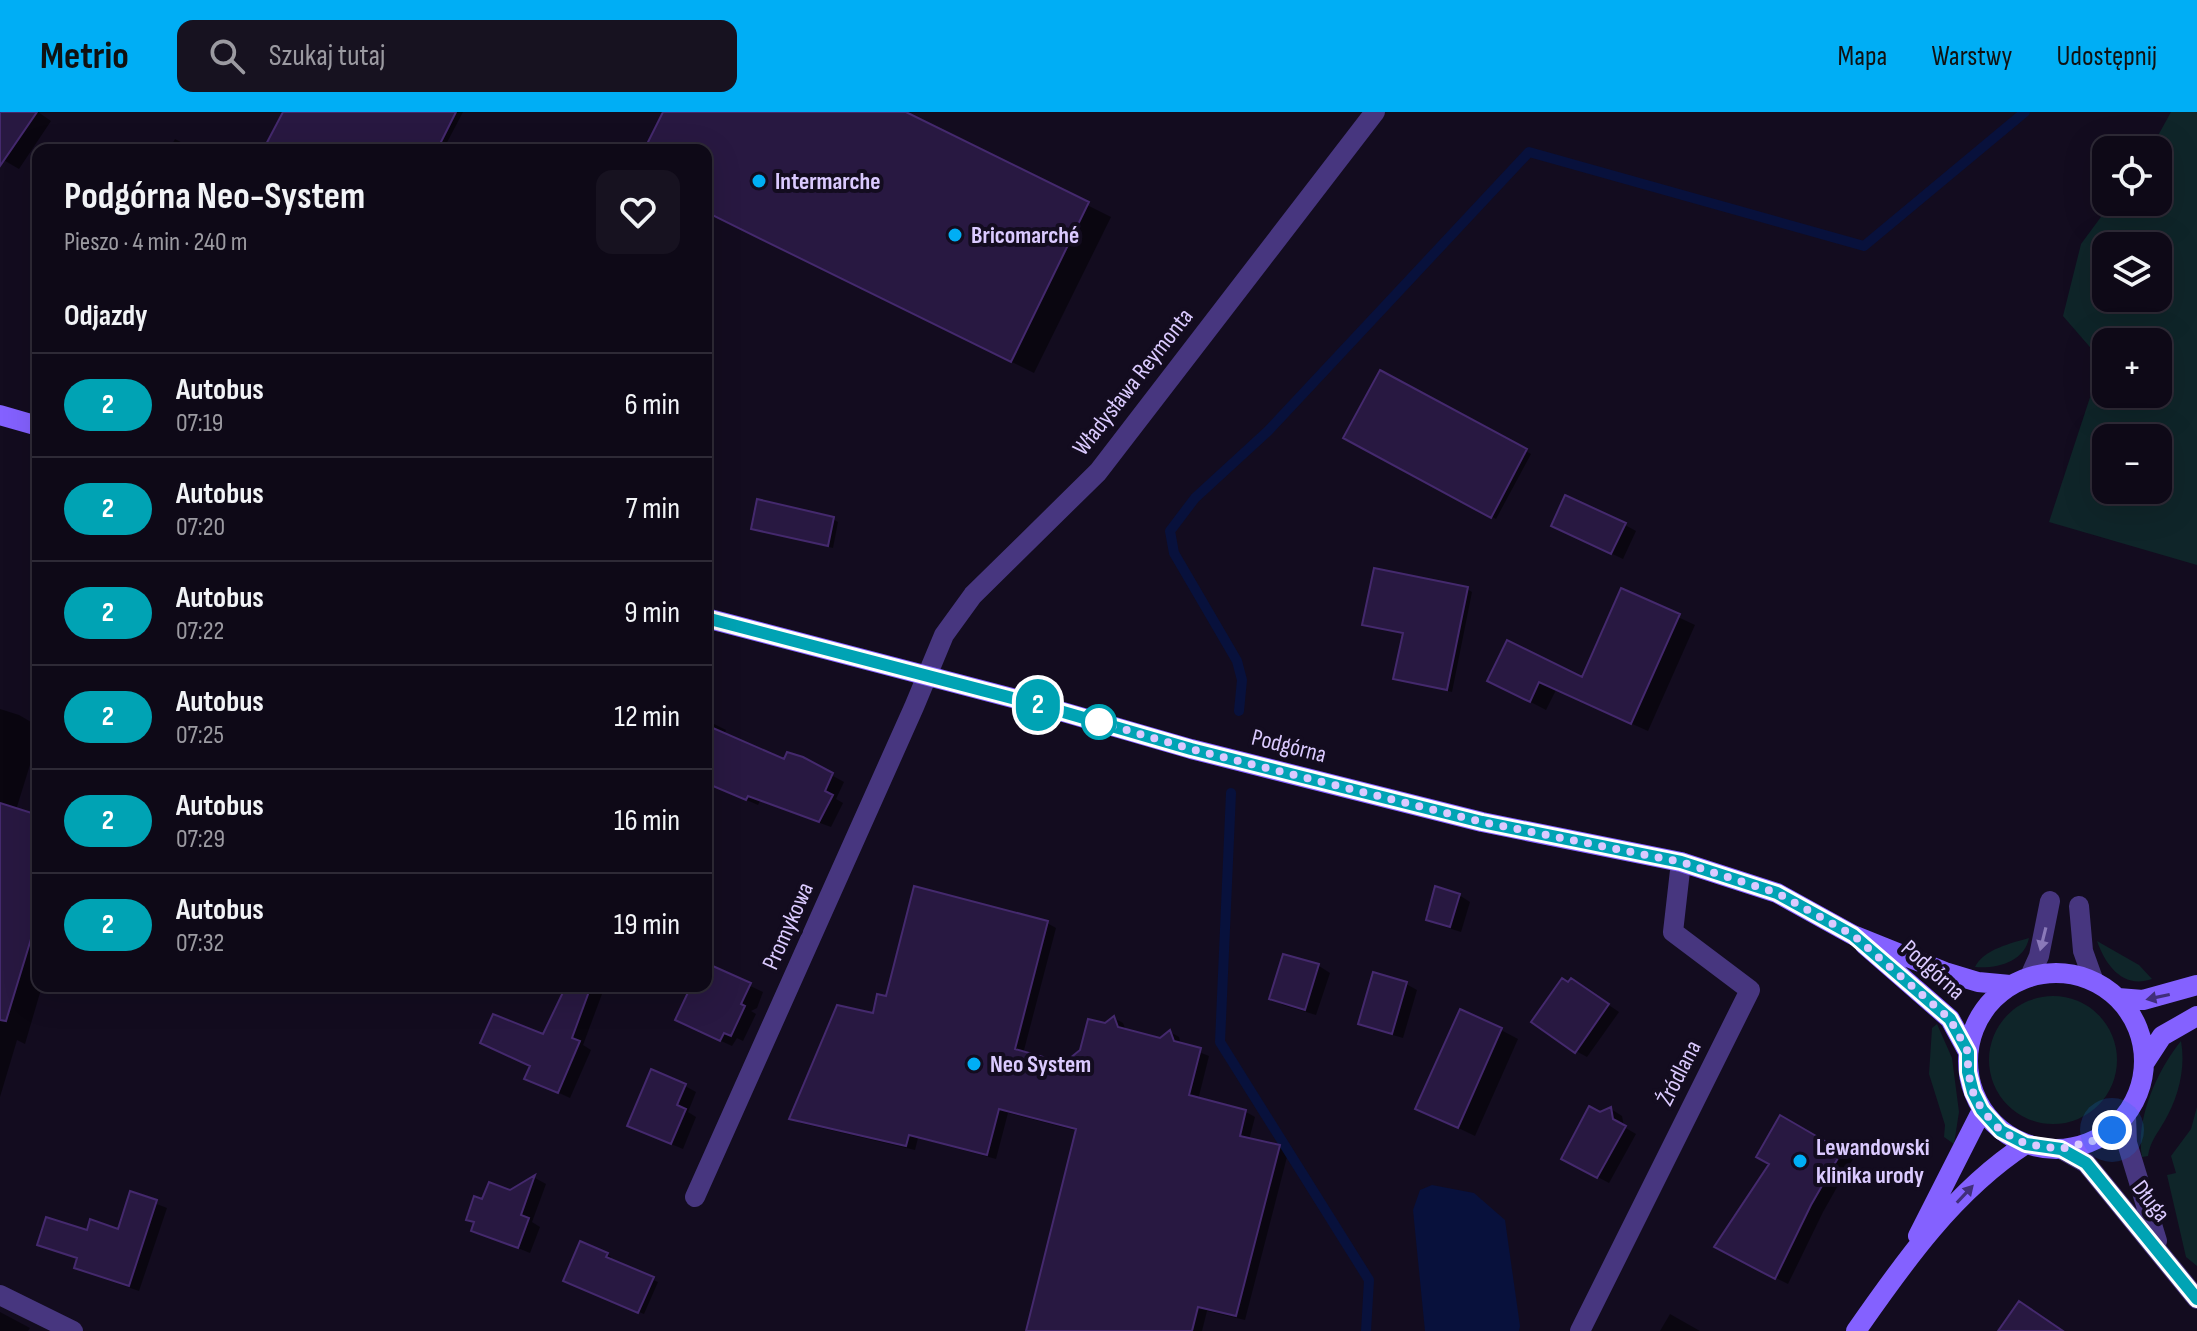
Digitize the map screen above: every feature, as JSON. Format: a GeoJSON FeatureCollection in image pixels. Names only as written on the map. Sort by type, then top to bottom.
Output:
{"type":"FeatureCollection","features":[{"type":"Feature","properties":{"kind":"main road"},"geometry":{"type":"LineString","coordinates":[[0,415],[32,424]]}},
{"type":"Feature","properties":{"kind":"main road","name":"Podgórna"},"geometry":{"type":"LineString","coordinates":[[712,620],[927,675],[1191,749],[1482,822],[1681,862],[1777,893],[1853,935],[1945,972],[1978,982],[2010,985]]}},
{"type":"Feature","properties":{"kind":"main road","name":"Podgórna"},"geometry":{"type":"LineString","coordinates":[[1853,935],[1950,1019],[1968,1052]]}},
{"type":"Feature","properties":{"kind":"main road"},"geometry":{"type":"LineString","coordinates":[[2051,972],[2072,973],[2093,979],[2118,998],[2136,1023],[2143,1042],[2145,1062],[2136,1099],[2126,1116],[2096,1140],[2061,1149],[2026,1144],[2001,1131],[1982,1110],[1968,1072],[1972,1033],[1981,1013],[1994,997],[2030,976],[2051,972]]}},
{"type":"Feature","properties":{"kind":"main road"},"geometry":{"type":"LineString","coordinates":[[2118,998],[2143,1000],[2197,985]]}},
{"type":"Feature","properties":{"kind":"main road"},"geometry":{"type":"LineString","coordinates":[[2145,1062],[2162,1036],[2197,1016]]}},
{"type":"Feature","properties":{"kind":"main road"},"geometry":{"type":"LineString","coordinates":[[1911,1251],[1982,1110]]}},
{"type":"Feature","properties":{"kind":"main road"},"geometry":{"type":"LineString","coordinates":[[1856,1331],[1911,1251],[1982,1177],[2026,1144]]}},
{"type":"Feature","properties":{"kind":"street","name":"Władysława Reymonta"},"geometry":{"type":"LineString","coordinates":[[927,675],[944,635],[973,595],[1098,472],[1375,112]]}},
{"type":"Feature","properties":{"kind":"street","name":"Promykowa"},"geometry":{"type":"LineString","coordinates":[[695,1197],[927,675]]}},
{"type":"Feature","properties":{"kind":"street","name":"Źródlana"},"geometry":{"type":"LineString","coordinates":[[1580,1331],[1750,990],[1673,932],[1681,862]]}},
{"type":"Feature","properties":{"kind":"street"},"geometry":{"type":"LineString","coordinates":[[2030,976],[2039,956],[2050,901]]}},
{"type":"Feature","properties":{"kind":"street"},"geometry":{"type":"LineString","coordinates":[[2079,906],[2083,951],[2093,979]]}},
{"type":"Feature","properties":{"kind":"street","name":"Długa"},"geometry":{"type":"LineString","coordinates":[[2126,1116],[2130,1154],[2161,1257]]}},
{"type":"Feature","properties":{"kind":"street","name":"Długa"},"geometry":{"type":"LineString","coordinates":[[2061,1149],[2086,1163],[2197,1299]]}},
{"type":"Feature","properties":{"kind":"street"},"geometry":{"type":"LineString","coordinates":[[0,1295],[73,1331]]}},
{"type":"Feature","properties":{"kind":"green space"},"geometry":{"type":"Polygon","coordinates":[[[2171,112],[2197,112],[2197,565],[2049,522],[2092,391],[2092,408],[2172,408],[2172,328],[2092,328],[2092,349],[2063,316],[2081,244],[2102,216],[2172,216],[2172,136],[2158,136],[2171,112]]]}},
{"type":"Feature","properties":{"kind":"green space"},"geometry":{"type":"Polygon","coordinates":[[[2029,938],[2016,958],[1992,967],[1975,967],[1992,951],[2029,938]]]}},
{"type":"Feature","properties":{"kind":"green space"},"geometry":{"type":"Polygon","coordinates":[[[2097,941],[2139,965],[2152,979],[2132,981],[2124,978],[2105,959],[2097,941]]]}},
{"type":"Feature","properties":{"kind":"green space"},"geometry":{"type":"Polygon","coordinates":[[[2053,996],[2077,1001],[2098,1015],[2112,1036],[2117,1060],[2112,1084],[2098,1105],[2077,1119],[2053,1124],[2029,1119],[2008,1105],[1994,1084],[1989,1060],[1994,1036],[2008,1015],[2029,1001],[2053,996]]]}},
{"type":"Feature","properties":{"kind":"green space"},"geometry":{"type":"Polygon","coordinates":[[[1937,1024],[1952,1058],[1959,1112],[1954,1144],[1944,1137],[1945,1125],[1929,1074],[1932,1028],[1937,1024]]]}},
{"type":"Feature","properties":{"kind":"green space"},"geometry":{"type":"Polygon","coordinates":[[[2181,1041],[2182,1073],[2177,1093],[2148,1156],[2142,1157],[2142,1127],[2150,1095],[2181,1041]]]}},
{"type":"Feature","properties":{"kind":"green space"},"geometry":{"type":"Polygon","coordinates":[[[2197,1107],[2197,1266],[2186,1257],[2167,1175],[2176,1173],[2171,1156],[2191,1129],[2197,1107]]]}},
{"type":"Feature","properties":{"kind":"shaded area"},"geometry":{"type":"Polygon","coordinates":[[[1432,1185],[1474,1193],[1505,1220],[1519,1331],[1425,1331],[1413,1210],[1420,1190],[1432,1185]]]}},
{"type":"Feature","properties":{"kind":"building"},"geometry":{"type":"Polygon","coordinates":[[[0,112],[37,112],[0,166],[0,112]]]}},
{"type":"Feature","properties":{"kind":"building"},"geometry":{"type":"Polygon","coordinates":[[[283,112],[456,112],[440,144],[266,144],[283,112]]]}},
{"type":"Feature","properties":{"kind":"building","name":"Bricomarché"},"geometry":{"type":"Polygon","coordinates":[[[663,112],[906,112],[1089,202],[1011,362],[712,215],[712,144],[647,144],[663,112]]]}},
{"type":"Feature","properties":{"kind":"building"},"geometry":{"type":"Polygon","coordinates":[[[1380,370],[1527,449],[1491,518],[1343,438],[1380,370]]]}},
{"type":"Feature","properties":{"kind":"building"},"geometry":{"type":"Polygon","coordinates":[[[1565,495],[1626,523],[1611,554],[1551,526],[1565,495]]]}},
{"type":"Feature","properties":{"kind":"building"},"geometry":{"type":"Polygon","coordinates":[[[757,499],[834,517],[828,546],[751,529],[757,499]]]}},
{"type":"Feature","properties":{"kind":"building"},"geometry":{"type":"Polygon","coordinates":[[[1374,568],[1468,587],[1447,690],[1393,679],[1403,633],[1362,625],[1374,568]]]}},
{"type":"Feature","properties":{"kind":"building"},"geometry":{"type":"Polygon","coordinates":[[[1621,588],[1680,614],[1631,724],[1539,682],[1530,702],[1487,681],[1507,640],[1582,677],[1621,588]]]}},
{"type":"Feature","properties":{"kind":"building"},"geometry":{"type":"Polygon","coordinates":[[[712,728],[784,759],[787,752],[803,757],[833,773],[825,791],[833,795],[819,822],[748,796],[746,800],[712,786],[712,728]]]}},
{"type":"Feature","properties":{"kind":"building"},"geometry":{"type":"Polygon","coordinates":[[[0,803],[32,813],[32,936],[6,1021],[0,1020],[0,803]]]}},
{"type":"Feature","properties":{"kind":"building"},"geometry":{"type":"Polygon","coordinates":[[[914,886],[1048,921],[1015,1049],[1064,1063],[1080,1050],[1088,1019],[1105,1023],[1114,1016],[1118,1027],[1160,1038],[1170,1030],[1174,1041],[1201,1048],[1189,1095],[1246,1110],[1240,1136],[1280,1145],[1236,1316],[1198,1307],[1192,1331],[1026,1331],[1076,1129],[999,1109],[987,1155],[909,1135],[906,1146],[789,1119],[837,1005],[873,1013],[877,994],[886,996],[914,886]]]}},
{"type":"Feature","properties":{"kind":"building"},"geometry":{"type":"Polygon","coordinates":[[[1435,886],[1460,894],[1450,927],[1426,920],[1435,886]]]}},
{"type":"Feature","properties":{"kind":"building"},"geometry":{"type":"Polygon","coordinates":[[[1283,954],[1319,964],[1305,1010],[1269,999],[1283,954]]]}},
{"type":"Feature","properties":{"kind":"building"},"geometry":{"type":"Polygon","coordinates":[[[712,966],[751,983],[741,1004],[745,1006],[731,1036],[724,1033],[720,1041],[675,1020],[688,992],[712,992],[712,966]]]}},
{"type":"Feature","properties":{"kind":"building"},"geometry":{"type":"Polygon","coordinates":[[[1373,972],[1407,982],[1392,1034],[1358,1024],[1373,972]]]}},
{"type":"Feature","properties":{"kind":"building"},"geometry":{"type":"Polygon","coordinates":[[[1562,978],[1568,982],[1571,978],[1609,1004],[1575,1053],[1531,1022],[1562,978]]]}},
{"type":"Feature","properties":{"kind":"building"},"geometry":{"type":"Polygon","coordinates":[[[563,992],[589,992],[572,1038],[580,1041],[558,1093],[524,1079],[530,1066],[480,1043],[493,1014],[543,1034],[563,992]]]}},
{"type":"Feature","properties":{"kind":"building"},"geometry":{"type":"Polygon","coordinates":[[[1460,1009],[1502,1028],[1458,1128],[1415,1109],[1460,1009]]]}},
{"type":"Feature","properties":{"kind":"building"},"geometry":{"type":"Polygon","coordinates":[[[651,1069],[686,1084],[677,1105],[686,1109],[671,1144],[627,1126],[651,1069]]]}},
{"type":"Feature","properties":{"kind":"building"},"geometry":{"type":"Polygon","coordinates":[[[1589,1106],[1600,1112],[1611,1107],[1613,1119],[1626,1126],[1597,1178],[1561,1159],[1589,1106]]]}},
{"type":"Feature","properties":{"kind":"building"},"geometry":{"type":"Polygon","coordinates":[[[1780,1115],[1842,1151],[1811,1205],[1775,1279],[1714,1247],[1769,1164],[1756,1157],[1780,1115]]]}},
{"type":"Feature","properties":{"kind":"building"},"geometry":{"type":"Polygon","coordinates":[[[535,1175],[521,1215],[529,1218],[518,1248],[471,1231],[474,1222],[466,1220],[474,1196],[482,1199],[489,1182],[510,1190],[535,1175]]]}},
{"type":"Feature","properties":{"kind":"building"},"geometry":{"type":"Polygon","coordinates":[[[130,1191],[157,1200],[129,1286],[74,1268],[77,1258],[37,1245],[46,1217],[87,1230],[90,1219],[118,1229],[130,1191]]]}},
{"type":"Feature","properties":{"kind":"building"},"geometry":{"type":"Polygon","coordinates":[[[580,1241],[608,1253],[606,1257],[654,1277],[638,1313],[563,1281],[580,1241]]]}},
{"type":"Feature","properties":{"kind":"building"},"geometry":{"type":"Polygon","coordinates":[[[2019,1301],[2063,1331],[1998,1331],[2019,1301]]]}},
{"type":"Feature","properties":{"kind":"waterway"},"geometry":{"type":"LineString","coordinates":[[1239,711],[1242,680],[1237,661],[1174,553],[1170,531],[1195,498],[1268,431],[1529,152],[1864,246],[2025,112]]}},
{"type":"Feature","properties":{"kind":"waterway"},"geometry":{"type":"LineString","coordinates":[[1231,793],[1220,1042],[1369,1280],[1366,1331]]}},
{"type":"Feature","properties":{"kind":"bus line","name":"2"},"geometry":{"type":"LineString","coordinates":[[712,620],[1039,705],[1191,749],[1482,822],[1681,862],[1777,893],[1853,935],[1950,1019],[1968,1052],[1968,1072],[1973,1092],[1991,1121],[2001,1131],[2026,1144],[2044,1149],[2061,1149],[2086,1163],[2197,1299]]}},
{"type":"Feature","properties":{"kind":"place","name":"Intermarche"},"geometry":{"type":"Point","coordinates":[759,181]}},
{"type":"Feature","properties":{"kind":"place","name":"Bricomarché"},"geometry":{"type":"Point","coordinates":[955,235]}},
{"type":"Feature","properties":{"kind":"place","name":"Neo System"},"geometry":{"type":"Point","coordinates":[974,1064]}},
{"type":"Feature","properties":{"kind":"place","name":"Lewandowski klinika urody"},"geometry":{"type":"Point","coordinates":[1800,1161]}},
{"type":"Feature","properties":{"kind":"route"},"geometry":{"type":"LineString","coordinates":[[1099,722],[1191,749],[1482,822],[1681,862],[1777,893],[1853,935],[1950,1019],[1968,1052],[1968,1072],[1973,1092],[1982,1110],[2001,1131],[2026,1144],[2044,1149],[2061,1149],[2079,1147],[2112,1130]]}}]}
